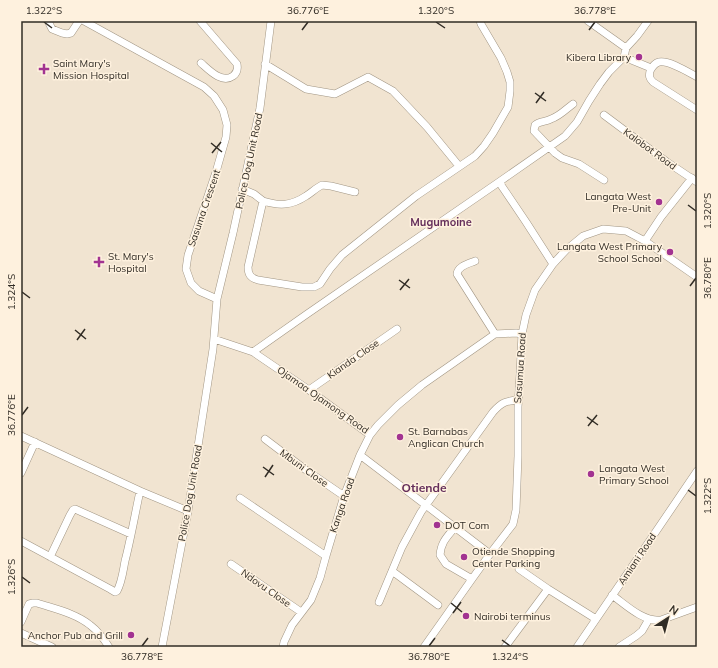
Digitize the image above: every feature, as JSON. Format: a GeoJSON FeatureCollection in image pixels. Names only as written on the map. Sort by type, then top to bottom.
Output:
{"type":"FeatureCollection","features":[{"type":"Feature","properties":{"kind":"street"},"geometry":{"type":"LineString","coordinates":[[49,21],[52,29],[67,34],[71,32],[79,21]]}},
{"type":"Feature","properties":{"kind":"street","name":"Sasuma Crescent"},"geometry":{"type":"LineString","coordinates":[[84,21],[204,87],[214,96],[223,110],[227,125],[226,136],[216,172],[188,255],[186,270],[191,283],[199,291],[217,299]]}},
{"type":"Feature","properties":{"kind":"street"},"geometry":{"type":"LineString","coordinates":[[200,21],[237,64],[238,68],[233,76],[227,79],[220,78],[201,64]]}},
{"type":"Feature","properties":{"kind":"street","name":"Police Dog Unit Road"},"geometry":{"type":"LineString","coordinates":[[217,299],[260,108],[271,21]]}},
{"type":"Feature","properties":{"kind":"street"},"geometry":{"type":"LineString","coordinates":[[263,201],[248,267],[250,276],[258,280],[302,287],[314,287],[320,284],[342,255],[405,204],[475,156],[493,133],[508,107],[510,91],[510,82],[501,58],[480,24],[480,21]]}},
{"type":"Feature","properties":{"kind":"street"},"geometry":{"type":"LineString","coordinates":[[588,21],[626,48]]}},
{"type":"Feature","properties":{"kind":"street"},"geometry":{"type":"LineString","coordinates":[[253,352],[565,136],[577,122],[604,78],[624,57],[626,48],[648,21]]}},
{"type":"Feature","properties":{"kind":"street"},"geometry":{"type":"LineString","coordinates":[[624,57],[651,68]]}},
{"type":"Feature","properties":{"kind":"street"},"geometry":{"type":"LineString","coordinates":[[697,77],[668,63],[658,62],[651,68],[649,75],[649,79],[653,82],[697,110]]}},
{"type":"Feature","properties":{"kind":"street"},"geometry":{"type":"LineString","coordinates":[[265,64],[306,89],[335,94],[368,77],[393,91],[427,127],[459,166]]}},
{"type":"Feature","properties":{"kind":"street"},"geometry":{"type":"LineString","coordinates":[[573,104],[552,119],[535,125],[534,131],[549,148],[562,158],[579,164],[604,180]]}},
{"type":"Feature","properties":{"kind":"street","name":"Kalobot Road"},"geometry":{"type":"LineString","coordinates":[[604,115],[667,162],[694,180]]}},
{"type":"Feature","properties":{"kind":"street"},"geometry":{"type":"LineString","coordinates":[[645,241],[661,217],[694,180]]}},
{"type":"Feature","properties":{"kind":"street"},"geometry":{"type":"LineString","coordinates":[[499,182],[552,264]]}},
{"type":"Feature","properties":{"kind":"street"},"geometry":{"type":"LineString","coordinates":[[242,189],[273,205],[284,205],[295,202],[322,185],[355,192]]}},
{"type":"Feature","properties":{"kind":"street","name":"Sasumua Road"},"geometry":{"type":"LineString","coordinates":[[424,647],[513,524],[516,510],[518,400],[522,334],[526,315],[535,290],[552,264],[583,236],[603,229],[626,231],[645,241],[697,276]]}},
{"type":"Feature","properties":{"kind":"street"},"geometry":{"type":"LineString","coordinates":[[475,260],[460,268],[457,274],[495,334],[522,334]]}},
{"type":"Feature","properties":{"kind":"street"},"geometry":{"type":"LineString","coordinates":[[214,338],[217,299]]}},
{"type":"Feature","properties":{"kind":"street","name":"Kianda Close"},"geometry":{"type":"LineString","coordinates":[[309,390],[397,329]]}},
{"type":"Feature","properties":{"kind":"street","name":"Ojamaa Ojamong Road"},"geometry":{"type":"LineString","coordinates":[[214,338],[253,352],[309,390],[370,435],[398,405],[422,385],[495,334]]}},
{"type":"Feature","properties":{"kind":"street","name":"Police Dog Unit Road"},"geometry":{"type":"LineString","coordinates":[[162,647],[188,511],[214,338]]}},
{"type":"Feature","properties":{"kind":"street"},"geometry":{"type":"LineString","coordinates":[[379,602],[402,547],[425,505],[493,412],[502,403],[518,400]]}},
{"type":"Feature","properties":{"kind":"street","name":"Kanga Road"},"geometry":{"type":"LineString","coordinates":[[283,647],[292,625],[311,600],[320,578],[344,496],[360,455],[370,435]]}},
{"type":"Feature","properties":{"kind":"street"},"geometry":{"type":"LineString","coordinates":[[21,436],[140,491],[188,511]]}},
{"type":"Feature","properties":{"kind":"street","name":"Mbuni Close"},"geometry":{"type":"LineString","coordinates":[[265,439],[344,496]]}},
{"type":"Feature","properties":{"kind":"street"},"geometry":{"type":"LineString","coordinates":[[21,473],[35,442]]}},
{"type":"Feature","properties":{"kind":"street"},"geometry":{"type":"LineString","coordinates":[[360,455],[490,554]]}},
{"type":"Feature","properties":{"kind":"street","name":"Amiani Road"},"geometry":{"type":"LineString","coordinates":[[577,647],[697,471]]}},
{"type":"Feature","properties":{"kind":"street"},"geometry":{"type":"LineString","coordinates":[[21,541],[115,592],[119,588],[132,534],[140,491]]}},
{"type":"Feature","properties":{"kind":"street"},"geometry":{"type":"LineString","coordinates":[[240,498],[326,556]]}},
{"type":"Feature","properties":{"kind":"street"},"geometry":{"type":"LineString","coordinates":[[50,557],[72,511],[75,509],[132,534]]}},
{"type":"Feature","properties":{"kind":"street"},"geometry":{"type":"LineString","coordinates":[[455,527],[443,542],[440,556],[446,564],[472,579]]}},
{"type":"Feature","properties":{"kind":"street","name":"Ndovu Close"},"geometry":{"type":"LineString","coordinates":[[231,564],[301,612]]}},
{"type":"Feature","properties":{"kind":"street"},"geometry":{"type":"LineString","coordinates":[[519,569],[596,619]]}},
{"type":"Feature","properties":{"kind":"street"},"geometry":{"type":"LineString","coordinates":[[392,571],[438,605]]}},
{"type":"Feature","properties":{"kind":"street"},"geometry":{"type":"LineString","coordinates":[[506,647],[548,589]]}},
{"type":"Feature","properties":{"kind":"street"},"geometry":{"type":"LineString","coordinates":[[612,595],[634,611],[649,619],[656,620],[661,620],[697,606]]}},
{"type":"Feature","properties":{"kind":"street"},"geometry":{"type":"LineString","coordinates":[[21,622],[29,604],[37,603],[81,619],[91,626],[109,647]]}},
{"type":"Feature","properties":{"kind":"street"},"geometry":{"type":"LineString","coordinates":[[619,647],[642,631],[649,619]]}},
{"type":"Feature","properties":{"kind":"street"},"geometry":{"type":"LineString","coordinates":[[21,633],[52,647]]}},
{"type":"Feature","properties":{"kind":"place","name":"Kibera Library"},"geometry":{"type":"Point","coordinates":[639,57]}},
{"type":"Feature","properties":{"kind":"place","name":"Saint Mary's Mission Hospital"},"geometry":{"type":"Point","coordinates":[44,69]}},
{"type":"Feature","properties":{"kind":"place","name":"Langata West Pre-Unit"},"geometry":{"type":"Point","coordinates":[659,202]}},
{"type":"Feature","properties":{"kind":"place","name":"Langata West Primary School School"},"geometry":{"type":"Point","coordinates":[670,252]}},
{"type":"Feature","properties":{"kind":"place","name":"St. Mary's Hospital"},"geometry":{"type":"Point","coordinates":[99,262]}},
{"type":"Feature","properties":{"kind":"place","name":"St. Barnabas Anglican Church"},"geometry":{"type":"Point","coordinates":[400,437]}},
{"type":"Feature","properties":{"kind":"place","name":"Langata West Primary School"},"geometry":{"type":"Point","coordinates":[591,474]}},
{"type":"Feature","properties":{"kind":"place","name":"DOT Com"},"geometry":{"type":"Point","coordinates":[437,525]}},
{"type":"Feature","properties":{"kind":"place","name":"Otiende Shopping Center Parking"},"geometry":{"type":"Point","coordinates":[464,557]}},
{"type":"Feature","properties":{"kind":"place","name":"Nairobi terminus"},"geometry":{"type":"Point","coordinates":[466,616]}},
{"type":"Feature","properties":{"kind":"place","name":"Anchor Pub and Grill"},"geometry":{"type":"Point","coordinates":[131,635]}},
{"type":"Feature","properties":{"kind":"district","name":"Mugumoine"},"geometry":{"type":"Point","coordinates":[441,222]}},
{"type":"Feature","properties":{"kind":"district","name":"Otiende"},"geometry":{"type":"Point","coordinates":[424,487]}}]}
